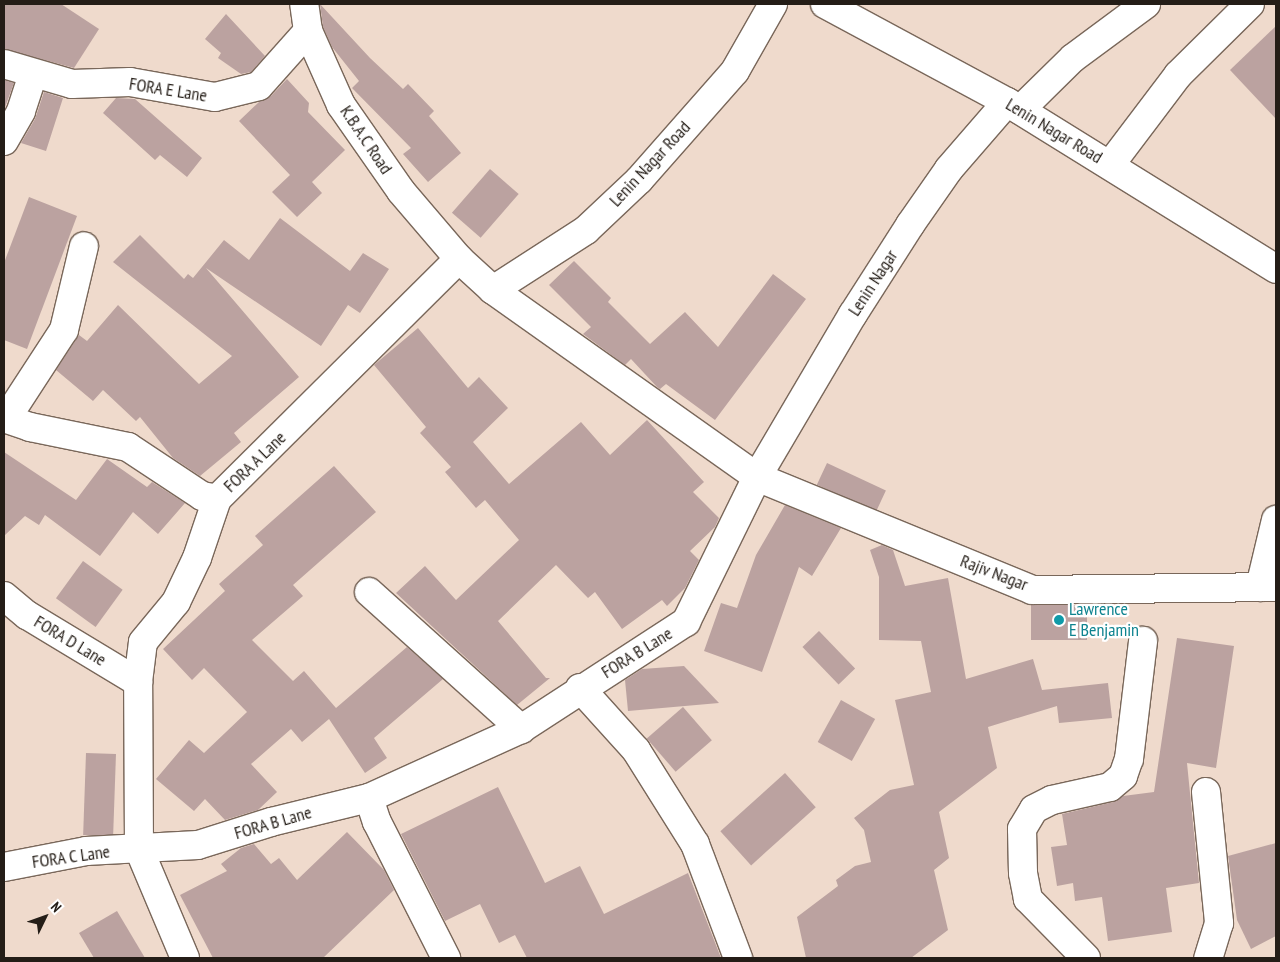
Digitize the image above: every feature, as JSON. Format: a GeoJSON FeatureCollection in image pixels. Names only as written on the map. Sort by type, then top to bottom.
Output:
{"type":"FeatureCollection","features":[{"type":"Feature","properties":{"kind":"street","name":"K.B.A.C Road"},"geometry":{"type":"LineString","coordinates":[[304,4],[308,31],[341,105],[401,191],[458,259]]}},
{"type":"Feature","properties":{"kind":"street","name":"Lenin Nagar Road"},"geometry":{"type":"LineString","coordinates":[[493,290],[586,230],[639,180],[735,71],[773,4]]}},
{"type":"Feature","properties":{"kind":"street","name":"Lenin Nagar Road"},"geometry":{"type":"LineString","coordinates":[[825,4],[1013,106],[1276,269]]}},
{"type":"Feature","properties":{"kind":"street","name":"Lenin Nagar"},"geometry":{"type":"LineString","coordinates":[[757,477],[853,314],[910,225],[949,170],[1013,106],[1073,58],[1146,4]]}},
{"type":"Feature","properties":{"kind":"street"},"geometry":{"type":"LineString","coordinates":[[1110,166],[1178,76],[1250,4]]}},
{"type":"Feature","properties":{"kind":"street","name":"FORA E Lane"},"geometry":{"type":"LineString","coordinates":[[4,64],[33,75],[72,84],[130,82],[215,98],[259,86],[308,31]]}},
{"type":"Feature","properties":{"kind":"street"},"geometry":{"type":"LineString","coordinates":[[4,141],[21,110],[33,75]]}},
{"type":"Feature","properties":{"kind":"street"},"geometry":{"type":"LineString","coordinates":[[84,246],[64,330],[5,418],[128,447],[202,496],[217,499]]}},
{"type":"Feature","properties":{"kind":"street"},"geometry":{"type":"LineString","coordinates":[[458,259],[493,290],[757,477]]}},
{"type":"Feature","properties":{"kind":"street","name":"FORA A Lane"},"geometry":{"type":"LineString","coordinates":[[139,849],[138,682],[143,642],[176,602],[196,558],[217,499],[458,259]]}},
{"type":"Feature","properties":{"kind":"street","name":"Rajiv Nagar"},"geometry":{"type":"LineString","coordinates":[[757,477],[1032,590],[1268,587]]}},
{"type":"Feature","properties":{"kind":"street","name":"FORA B Lane"},"geometry":{"type":"LineString","coordinates":[[139,849],[198,845],[270,822],[368,798],[521,729],[580,688],[686,622],[757,477]]}},
{"type":"Feature","properties":{"kind":"street"},"geometry":{"type":"LineString","coordinates":[[1268,587],[1276,520]]}},
{"type":"Feature","properties":{"kind":"street"},"geometry":{"type":"LineString","coordinates":[[369,592],[521,729]]}},
{"type":"Feature","properties":{"kind":"street","name":"FORA D Lane"},"geometry":{"type":"LineString","coordinates":[[4,596],[27,615],[138,682]]}},
{"type":"Feature","properties":{"kind":"street"},"geometry":{"type":"LineString","coordinates":[[1086,958],[1028,899],[1023,874],[1022,829],[1034,809],[1052,800],[1110,787],[1124,776],[1129,759],[1143,641]]}},
{"type":"Feature","properties":{"kind":"street"},"geometry":{"type":"LineString","coordinates":[[580,688],[636,750],[695,844],[738,958]]}},
{"type":"Feature","properties":{"kind":"street"},"geometry":{"type":"LineString","coordinates":[[1206,792],[1219,923],[1208,958]]}},
{"type":"Feature","properties":{"kind":"street"},"geometry":{"type":"LineString","coordinates":[[368,798],[377,822],[446,958]]}},
{"type":"Feature","properties":{"kind":"street"},"geometry":{"type":"LineString","coordinates":[[139,849],[185,958]]}},
{"type":"Feature","properties":{"kind":"street","name":"FORA C Lane"},"geometry":{"type":"LineString","coordinates":[[4,867],[86,851],[139,849]]}},
{"type":"Feature","properties":{"kind":"building"},"geometry":{"type":"Polygon","coordinates":[[[4,4],[61,4],[99,29],[74,68],[4,49],[4,4]]]}},
{"type":"Feature","properties":{"kind":"building"},"geometry":{"type":"Polygon","coordinates":[[[320,4],[370,58],[403,89],[408,84],[434,111],[429,116],[461,153],[428,182],[403,154],[411,148],[352,88],[359,81],[332,47],[323,27],[320,4]]]}},
{"type":"Feature","properties":{"kind":"building"},"geometry":{"type":"Polygon","coordinates":[[[226,14],[265,56],[251,72],[241,74],[218,58],[221,53],[205,39],[226,14]]]}},
{"type":"Feature","properties":{"kind":"building"},"geometry":{"type":"Polygon","coordinates":[[[1276,26],[1276,119],[1230,70],[1276,26]]]}},
{"type":"Feature","properties":{"kind":"building"},"geometry":{"type":"Polygon","coordinates":[[[287,79],[309,103],[308,112],[345,150],[312,182],[322,193],[297,217],[272,192],[290,175],[239,121],[259,102],[271,96],[287,79]]]}},
{"type":"Feature","properties":{"kind":"building"},"geometry":{"type":"Polygon","coordinates":[[[4,80],[14,83],[4,110],[4,80]]]}},
{"type":"Feature","properties":{"kind":"building"},"geometry":{"type":"Polygon","coordinates":[[[44,92],[63,98],[46,151],[21,143],[35,119],[44,92]]]}},
{"type":"Feature","properties":{"kind":"building"},"geometry":{"type":"Polygon","coordinates":[[[116,98],[135,99],[202,158],[187,177],[160,155],[155,160],[103,113],[116,98]]]}},
{"type":"Feature","properties":{"kind":"building"},"geometry":{"type":"Polygon","coordinates":[[[490,169],[519,194],[481,238],[452,213],[490,169]]]}},
{"type":"Feature","properties":{"kind":"building"},"geometry":{"type":"Polygon","coordinates":[[[29,197],[77,216],[27,349],[4,340],[4,263],[29,197]]]}},
{"type":"Feature","properties":{"kind":"building"},"geometry":{"type":"Polygon","coordinates":[[[280,218],[350,271],[363,253],[389,269],[360,313],[348,305],[321,346],[206,268],[299,377],[234,433],[241,442],[200,476],[173,458],[140,417],[136,421],[103,390],[93,401],[56,370],[79,335],[87,341],[118,305],[199,384],[232,356],[113,262],[140,235],[184,279],[188,274],[193,278],[224,240],[249,260],[280,218]]]}},
{"type":"Feature","properties":{"kind":"building"},"geometry":{"type":"Polygon","coordinates":[[[574,261],[611,298],[608,302],[650,344],[685,312],[718,347],[773,274],[806,299],[715,420],[666,384],[660,389],[657,387],[631,359],[625,365],[583,334],[591,327],[549,285],[574,261]]]}},
{"type":"Feature","properties":{"kind":"building"},"geometry":{"type":"Polygon","coordinates":[[[418,328],[468,388],[479,377],[508,408],[473,442],[509,484],[581,422],[610,455],[647,420],[704,482],[693,492],[719,518],[715,527],[690,551],[699,560],[685,588],[667,606],[662,600],[622,629],[595,592],[588,598],[556,565],[498,621],[546,678],[550,678],[517,705],[396,593],[425,566],[456,600],[519,540],[485,500],[476,508],[445,472],[451,467],[420,433],[426,427],[374,365],[418,328]]]}},
{"type":"Feature","properties":{"kind":"building"},"geometry":{"type":"Polygon","coordinates":[[[4,452],[76,500],[107,459],[147,487],[152,482],[185,503],[158,534],[133,512],[100,556],[45,515],[39,525],[25,516],[4,536],[4,452]]]}},
{"type":"Feature","properties":{"kind":"building"},"geometry":{"type":"Polygon","coordinates":[[[827,463],[886,490],[876,512],[817,485],[827,463]]]}},
{"type":"Feature","properties":{"kind":"building"},"geometry":{"type":"Polygon","coordinates":[[[334,466],[376,512],[293,585],[303,596],[252,640],[293,681],[304,671],[336,708],[407,647],[443,679],[374,738],[387,758],[365,773],[329,719],[302,742],[291,729],[251,764],[277,792],[258,810],[225,820],[205,799],[194,811],[156,779],[189,740],[204,753],[247,712],[204,668],[192,680],[163,649],[225,591],[219,584],[263,545],[255,536],[334,466]]]}},
{"type":"Feature","properties":{"kind":"building"},"geometry":{"type":"Polygon","coordinates":[[[785,505],[841,528],[812,576],[799,567],[762,672],[704,651],[721,603],[737,608],[756,555],[785,505]]]}},
{"type":"Feature","properties":{"kind":"building"},"geometry":{"type":"Polygon","coordinates":[[[882,545],[893,550],[905,586],[948,578],[966,679],[1033,659],[1042,690],[1108,683],[1112,718],[1059,723],[1057,706],[988,727],[997,768],[939,812],[949,858],[934,870],[948,930],[911,958],[806,958],[797,917],[838,886],[836,880],[855,866],[871,862],[864,830],[854,818],[890,790],[914,785],[895,700],[931,692],[921,641],[879,640],[879,577],[870,550],[882,545]]]}},
{"type":"Feature","properties":{"kind":"building"},"geometry":{"type":"Polygon","coordinates":[[[83,561],[123,590],[96,627],[56,598],[83,561]]]}},
{"type":"Feature","properties":{"kind":"building","name":"Lawrence E Benjamin"},"geometry":{"type":"Polygon","coordinates":[[[1031,605],[1087,605],[1087,640],[1031,640],[1031,605]]]}},
{"type":"Feature","properties":{"kind":"building"},"geometry":{"type":"Polygon","coordinates":[[[819,631],[855,668],[839,684],[802,647],[819,631]]]}},
{"type":"Feature","properties":{"kind":"building"},"geometry":{"type":"Polygon","coordinates":[[[1177,638],[1234,646],[1216,768],[1187,763],[1199,883],[1166,888],[1172,932],[1108,941],[1102,897],[1075,901],[1073,883],[1057,886],[1051,847],[1067,845],[1062,814],[1113,802],[1123,796],[1154,792],[1177,638]]]}},
{"type":"Feature","properties":{"kind":"building"},"geometry":{"type":"Polygon","coordinates":[[[684,666],[719,703],[628,711],[625,680],[642,669],[684,666]]]}},
{"type":"Feature","properties":{"kind":"building"},"geometry":{"type":"Polygon","coordinates":[[[841,700],[875,719],[852,761],[818,742],[841,700]]]}},
{"type":"Feature","properties":{"kind":"building"},"geometry":{"type":"Polygon","coordinates":[[[683,707],[712,740],[676,772],[647,738],[683,707]]]}},
{"type":"Feature","properties":{"kind":"building"},"geometry":{"type":"Polygon","coordinates":[[[86,753],[116,754],[113,836],[83,835],[86,753]]]}},
{"type":"Feature","properties":{"kind":"building"},"geometry":{"type":"Polygon","coordinates":[[[785,773],[816,807],[751,865],[720,831],[785,773]]]}},
{"type":"Feature","properties":{"kind":"building"},"geometry":{"type":"Polygon","coordinates":[[[498,787],[545,883],[580,866],[604,914],[688,873],[721,958],[527,958],[515,935],[499,943],[480,904],[445,921],[401,834],[498,787]]]}},
{"type":"Feature","properties":{"kind":"building"},"geometry":{"type":"Polygon","coordinates":[[[347,832],[384,870],[394,890],[323,958],[213,958],[180,895],[227,871],[221,864],[241,848],[254,844],[271,864],[279,858],[297,880],[347,832]]]}},
{"type":"Feature","properties":{"kind":"building"},"geometry":{"type":"Polygon","coordinates":[[[1276,843],[1276,936],[1251,949],[1237,920],[1228,856],[1276,843]]]}},
{"type":"Feature","properties":{"kind":"building"},"geometry":{"type":"Polygon","coordinates":[[[117,911],[145,958],[94,958],[79,933],[117,911]]]}},
{"type":"Feature","properties":{"kind":"place","name":"Lawrence E Benjamin"},"geometry":{"type":"Point","coordinates":[1059,620]}}]}
